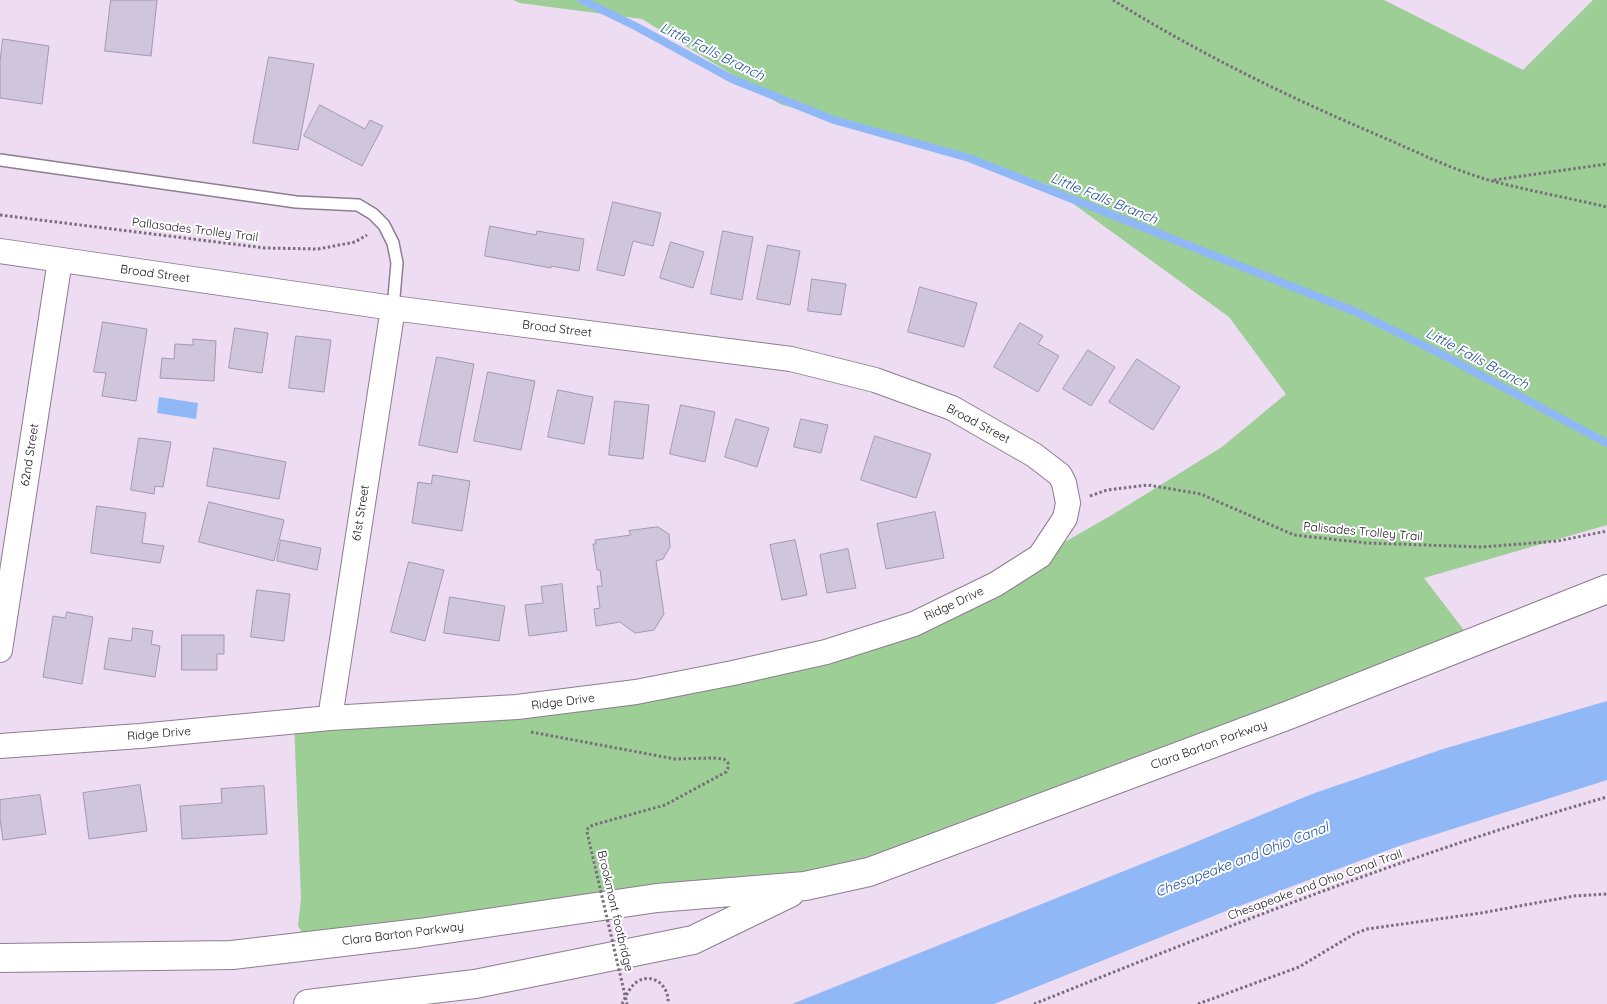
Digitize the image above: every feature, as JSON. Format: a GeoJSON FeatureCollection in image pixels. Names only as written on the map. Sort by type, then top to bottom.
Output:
{"type":"FeatureCollection","features":[{"type":"Feature","properties":{"kind":"highway","name":"Clara Barton Parkway"},"geometry":{"type":"LineString","coordinates":[[0,958],[232,955],[419,933],[657,898],[805,886],[869,872],[1288,715],[1607,589]]}},
{"type":"Feature","properties":{"kind":"highway","name":"Clara Barton Parkway"},"geometry":{"type":"LineString","coordinates":[[308,1004],[475,984],[692,940],[805,886]]}},
{"type":"Feature","properties":{"kind":"street","name":"Broad Street"},"geometry":{"type":"LineString","coordinates":[[0,251],[393,308],[791,359],[875,380],[952,408],[1034,455],[1060,475],[1064,483],[1068,504]]}},
{"type":"Feature","properties":{"kind":"street","name":"62nd Street"},"geometry":{"type":"LineString","coordinates":[[0,650],[60,260]]}},
{"type":"Feature","properties":{"kind":"street","name":"61st Street"},"geometry":{"type":"LineString","coordinates":[[330,718],[393,308]]}},
{"type":"Feature","properties":{"kind":"street","name":"Ridge Drive"},"geometry":{"type":"LineString","coordinates":[[0,746],[140,736],[330,718],[517,707],[636,692],[826,652],[914,624],[996,584],[1040,556],[1065,518],[1068,504]]}},
{"type":"Feature","properties":{"kind":"lane"},"geometry":{"type":"LineString","coordinates":[[0,160],[296,202],[358,205],[373,214],[384,225],[393,243],[397,263],[393,308]]}},
{"type":"Feature","properties":{"kind":"path"},"geometry":{"type":"LineString","coordinates":[[1113,0],[1180,40],[1246,75],[1333,116],[1440,162],[1491,181],[1607,207]]}},
{"type":"Feature","properties":{"kind":"path"},"geometry":{"type":"LineString","coordinates":[[1491,181],[1607,164]]}},
{"type":"Feature","properties":{"kind":"path","name":"Pallasades Trolley Trail"},"geometry":{"type":"LineString","coordinates":[[0,214],[265,248],[318,249],[355,242],[384,225]]}},
{"type":"Feature","properties":{"kind":"path","name":"Palisades Trolley Trail"},"geometry":{"type":"LineString","coordinates":[[1068,504],[1107,490],[1148,485],[1201,494],[1294,535],[1367,543],[1425,546],[1482,547],[1558,541],[1607,531]]}},
{"type":"Feature","properties":{"kind":"path","name":"Brookmont footbridge"},"geometry":{"type":"LineString","coordinates":[[517,707],[519,722],[526,730],[535,733],[675,759],[713,758],[724,760],[728,763],[726,772],[665,805],[588,828],[628,1004]]}},
{"type":"Feature","properties":{"kind":"path","name":"Chesapeake and Ohio Canal Trail"},"geometry":{"type":"LineString","coordinates":[[1034,1004],[1227,927],[1402,862],[1607,797]]}},
{"type":"Feature","properties":{"kind":"path"},"geometry":{"type":"LineString","coordinates":[[1198,1004],[1299,967],[1354,934],[1367,929],[1481,913],[1574,896],[1607,894]]}},
{"type":"Feature","properties":{"kind":"path"},"geometry":{"type":"LineString","coordinates":[[622,1004],[632,986],[638,982],[651,979],[663,984],[667,990],[668,1004]]}},
{"type":"Feature","properties":{"kind":"green space"},"geometry":{"type":"Polygon","coordinates":[[[513,0],[1384,0],[1523,70],[1593,0],[1607,0],[1607,525],[1424,578],[1473,642],[869,872],[311,946],[298,926],[301,898],[294,722],[517,707],[914,624],[1112,515],[1222,447],[1286,394],[1229,317],[1046,184],[780,104],[642,19],[520,3],[513,0]]]}},
{"type":"Feature","properties":{"kind":"water"},"geometry":{"type":"Polygon","coordinates":[[[159,397],[198,403],[196,419],[157,413],[159,397]]]}},
{"type":"Feature","properties":{"kind":"water","name":"Chesapeake and Ohio Canal"},"geometry":{"type":"Polygon","coordinates":[[[1607,701],[1607,780],[1399,846],[1221,913],[994,1004],[792,1004],[1312,794],[1443,749],[1607,701]]]}},
{"type":"Feature","properties":{"kind":"building"},"geometry":{"type":"Polygon","coordinates":[[[111,0],[157,0],[151,56],[105,51],[111,0]]]}},
{"type":"Feature","properties":{"kind":"building"},"geometry":{"type":"Polygon","coordinates":[[[3,39],[49,46],[42,104],[0,98],[0,62],[3,39]]]}},
{"type":"Feature","properties":{"kind":"building"},"geometry":{"type":"Polygon","coordinates":[[[269,57],[314,64],[298,150],[253,143],[269,57]]]}},
{"type":"Feature","properties":{"kind":"building"},"geometry":{"type":"Polygon","coordinates":[[[320,105],[365,129],[370,120],[383,126],[362,166],[304,136],[320,105]]]}},
{"type":"Feature","properties":{"kind":"building"},"geometry":{"type":"Polygon","coordinates":[[[613,202],[661,213],[653,246],[633,241],[624,276],[597,270],[613,202]]]}},
{"type":"Feature","properties":{"kind":"building"},"geometry":{"type":"Polygon","coordinates":[[[490,226],[536,235],[537,231],[584,239],[579,271],[485,256],[490,226]]]}},
{"type":"Feature","properties":{"kind":"building"},"geometry":{"type":"Polygon","coordinates":[[[723,231],[753,237],[742,300],[711,294],[723,231]]]}},
{"type":"Feature","properties":{"kind":"building"},"geometry":{"type":"Polygon","coordinates":[[[671,242],[704,252],[693,288],[660,278],[671,242]]]}},
{"type":"Feature","properties":{"kind":"building"},"geometry":{"type":"Polygon","coordinates":[[[768,245],[800,251],[790,305],[757,299],[768,245]]]}},
{"type":"Feature","properties":{"kind":"building"},"geometry":{"type":"Polygon","coordinates":[[[812,279],[846,284],[841,315],[808,311],[812,279]]]}},
{"type":"Feature","properties":{"kind":"building"},"geometry":{"type":"Polygon","coordinates":[[[920,287],[977,303],[964,347],[908,332],[920,287]]]}},
{"type":"Feature","properties":{"kind":"building"},"geometry":{"type":"Polygon","coordinates":[[[103,322],[147,329],[136,401],[102,396],[106,373],[94,372],[103,322]]]}},
{"type":"Feature","properties":{"kind":"building"},"geometry":{"type":"Polygon","coordinates":[[[1020,323],[1043,336],[1038,344],[1059,356],[1038,392],[994,367],[1020,323]]]}},
{"type":"Feature","properties":{"kind":"building"},"geometry":{"type":"Polygon","coordinates":[[[235,328],[268,333],[262,373],[229,368],[235,328]]]}},
{"type":"Feature","properties":{"kind":"building"},"geometry":{"type":"Polygon","coordinates":[[[296,336],[331,340],[324,392],[289,388],[296,336]]]}},
{"type":"Feature","properties":{"kind":"building"},"geometry":{"type":"Polygon","coordinates":[[[193,339],[216,341],[214,381],[160,378],[162,358],[174,359],[175,344],[193,345],[193,339]]]}},
{"type":"Feature","properties":{"kind":"building"},"geometry":{"type":"Polygon","coordinates":[[[1088,350],[1115,367],[1091,406],[1063,389],[1088,350]]]}},
{"type":"Feature","properties":{"kind":"building"},"geometry":{"type":"Polygon","coordinates":[[[437,357],[474,364],[457,453],[419,445],[437,357]]]}},
{"type":"Feature","properties":{"kind":"building"},"geometry":{"type":"Polygon","coordinates":[[[1137,359],[1180,387],[1153,430],[1109,402],[1137,359]]]}},
{"type":"Feature","properties":{"kind":"building"},"geometry":{"type":"Polygon","coordinates":[[[488,372],[535,381],[521,450],[474,441],[488,372]]]}},
{"type":"Feature","properties":{"kind":"building"},"geometry":{"type":"Polygon","coordinates":[[[558,390],[593,397],[584,444],[548,437],[558,390]]]}},
{"type":"Feature","properties":{"kind":"building"},"geometry":{"type":"Polygon","coordinates":[[[615,401],[649,405],[643,459],[609,455],[615,401]]]}},
{"type":"Feature","properties":{"kind":"building"},"geometry":{"type":"Polygon","coordinates":[[[681,405],[715,412],[705,462],[670,454],[681,405]]]}},
{"type":"Feature","properties":{"kind":"building"},"geometry":{"type":"Polygon","coordinates":[[[736,419],[769,428],[757,467],[725,457],[736,419]]]}},
{"type":"Feature","properties":{"kind":"building"},"geometry":{"type":"Polygon","coordinates":[[[801,419],[828,425],[821,453],[794,447],[801,419]]]}},
{"type":"Feature","properties":{"kind":"building"},"geometry":{"type":"Polygon","coordinates":[[[875,436],[931,454],[916,498],[861,480],[875,436]]]}},
{"type":"Feature","properties":{"kind":"building"},"geometry":{"type":"Polygon","coordinates":[[[139,438],[171,442],[163,487],[155,486],[154,494],[131,490],[139,438]]]}},
{"type":"Feature","properties":{"kind":"building"},"geometry":{"type":"Polygon","coordinates":[[[214,448],[286,462],[279,499],[207,486],[214,448]]]}},
{"type":"Feature","properties":{"kind":"building"},"geometry":{"type":"Polygon","coordinates":[[[433,475],[470,481],[462,531],[412,523],[418,482],[431,484],[433,475]]]}},
{"type":"Feature","properties":{"kind":"building"},"geometry":{"type":"Polygon","coordinates":[[[209,502],[284,520],[274,561],[199,542],[209,502]]]}},
{"type":"Feature","properties":{"kind":"building"},"geometry":{"type":"Polygon","coordinates":[[[97,506],[146,513],[142,543],[164,546],[160,563],[91,553],[97,506]]]}},
{"type":"Feature","properties":{"kind":"building"},"geometry":{"type":"Polygon","coordinates":[[[935,512],[944,558],[886,569],[877,524],[935,512]]]}},
{"type":"Feature","properties":{"kind":"building"},"geometry":{"type":"Polygon","coordinates":[[[658,527],[669,534],[670,547],[663,559],[656,561],[664,614],[654,630],[635,633],[620,622],[596,626],[594,609],[600,608],[597,586],[602,586],[600,570],[597,570],[593,544],[596,544],[595,540],[631,535],[629,531],[658,527]]]}},
{"type":"Feature","properties":{"kind":"building"},"geometry":{"type":"Polygon","coordinates":[[[281,540],[321,548],[317,570],[277,561],[281,540]]]}},
{"type":"Feature","properties":{"kind":"building"},"geometry":{"type":"Polygon","coordinates":[[[795,540],[807,595],[782,600],[770,545],[795,540]]]}},
{"type":"Feature","properties":{"kind":"building"},"geometry":{"type":"Polygon","coordinates":[[[848,549],[856,588],[827,593],[820,555],[848,549]]]}},
{"type":"Feature","properties":{"kind":"building"},"geometry":{"type":"Polygon","coordinates":[[[409,562],[444,570],[425,641],[391,632],[409,562]]]}},
{"type":"Feature","properties":{"kind":"building"},"geometry":{"type":"Polygon","coordinates":[[[562,584],[567,631],[529,636],[525,605],[543,603],[541,587],[562,584]]]}},
{"type":"Feature","properties":{"kind":"building"},"geometry":{"type":"Polygon","coordinates":[[[257,590],[290,594],[284,641],[251,637],[257,590]]]}},
{"type":"Feature","properties":{"kind":"building"},"geometry":{"type":"Polygon","coordinates":[[[450,597],[505,606],[499,641],[444,633],[450,597]]]}},
{"type":"Feature","properties":{"kind":"building"},"geometry":{"type":"Polygon","coordinates":[[[67,612],[93,617],[82,684],[43,677],[53,616],[65,618],[67,612]]]}},
{"type":"Feature","properties":{"kind":"building"},"geometry":{"type":"Polygon","coordinates":[[[133,628],[153,631],[151,644],[160,646],[155,677],[104,669],[109,638],[131,641],[133,628]]]}},
{"type":"Feature","properties":{"kind":"building"},"geometry":{"type":"Polygon","coordinates":[[[182,635],[224,635],[224,654],[217,654],[217,670],[182,670],[182,635]]]}},
{"type":"Feature","properties":{"kind":"building"},"geometry":{"type":"Polygon","coordinates":[[[140,785],[147,831],[89,839],[83,793],[140,785]]]}},
{"type":"Feature","properties":{"kind":"building"},"geometry":{"type":"Polygon","coordinates":[[[264,786],[267,834],[182,839],[180,806],[222,803],[221,789],[264,786]]]}},
{"type":"Feature","properties":{"kind":"building"},"geometry":{"type":"Polygon","coordinates":[[[40,795],[46,834],[3,840],[0,800],[40,795]]]}},
{"type":"Feature","properties":{"kind":"waterway","name":"Little Falls Branch"},"geometry":{"type":"LineString","coordinates":[[582,0],[637,27],[732,79],[834,120],[969,158],[1356,312],[1441,354],[1607,443]]}}]}
